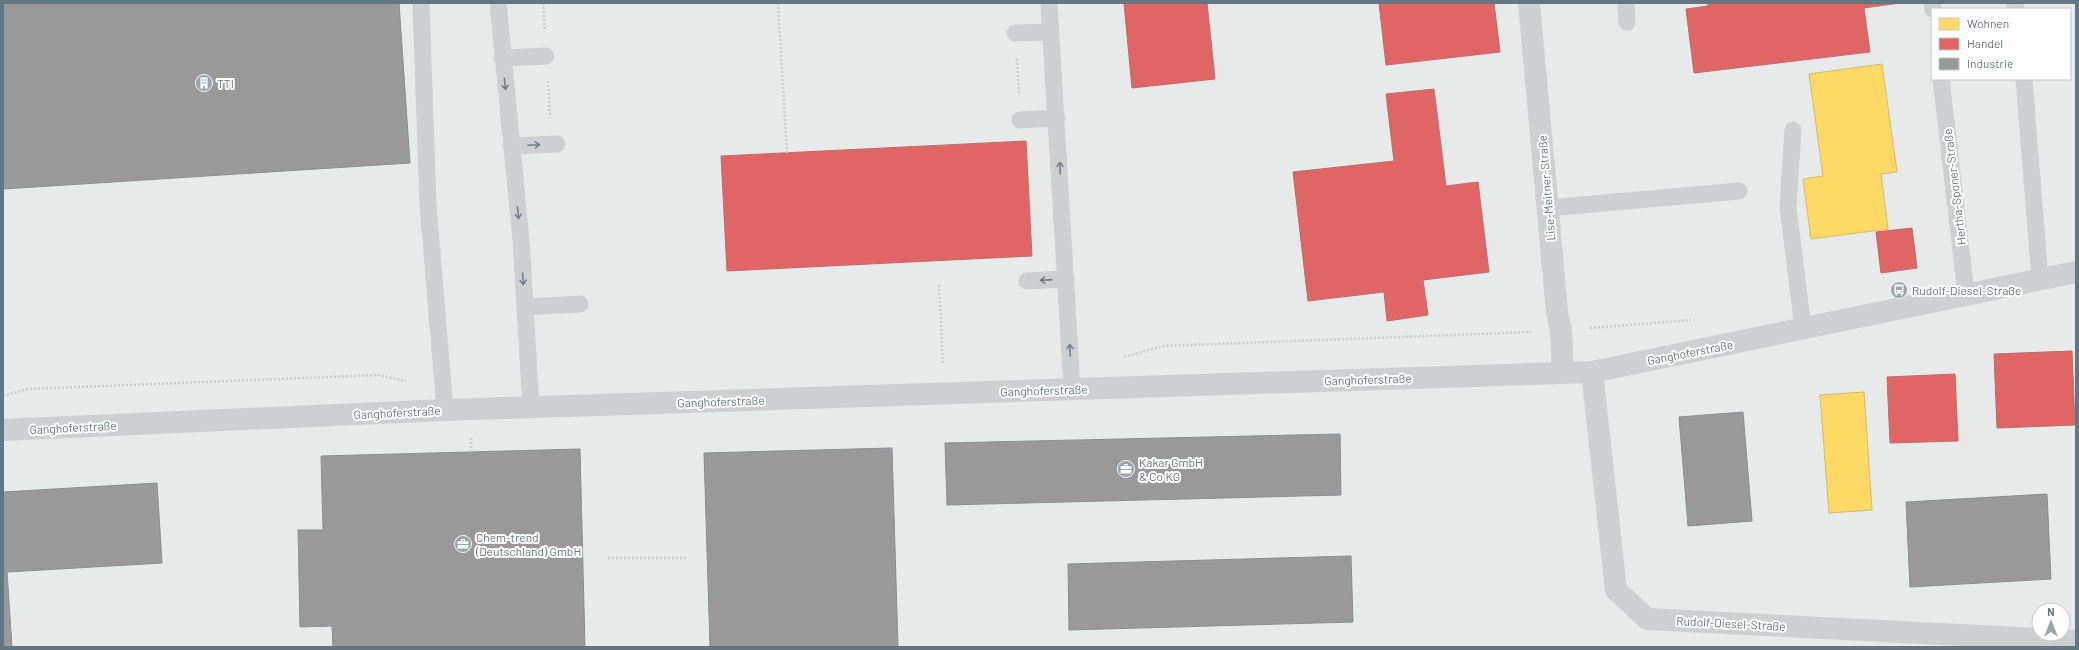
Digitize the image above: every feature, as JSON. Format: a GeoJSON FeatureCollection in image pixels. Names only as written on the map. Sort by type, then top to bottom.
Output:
{"type":"FeatureCollection","features":[{"type":"Feature","properties":{"kind":"street","name":"Lise-Meitner-Straße"},"geometry":{"type":"LineString","coordinates":[[1529,3],[1557,312],[1561,331],[1563,373]]}},
{"type":"Feature","properties":{"kind":"street","name":"Ganghoferstraße"},"geometry":{"type":"LineString","coordinates":[[3,430],[444,410],[1592,372],[2076,272]]}},
{"type":"Feature","properties":{"kind":"street","name":"Rudolf-Diesel-Straße"},"geometry":{"type":"LineString","coordinates":[[1592,372],[1616,590],[1647,618],[2076,641]]}},
{"type":"Feature","properties":{"kind":"lane"},"geometry":{"type":"LineString","coordinates":[[421,3],[428,206],[444,410]]}},
{"type":"Feature","properties":{"kind":"lane"},"geometry":{"type":"LineString","coordinates":[[498,3],[502,58],[521,240],[531,407]]}},
{"type":"Feature","properties":{"kind":"lane"},"geometry":{"type":"LineString","coordinates":[[1049,3],[1072,389]]}},
{"type":"Feature","properties":{"kind":"lane"},"geometry":{"type":"LineString","coordinates":[[1626,3],[1628,22]]}},
{"type":"Feature","properties":{"kind":"lane"},"geometry":{"type":"LineString","coordinates":[[1015,33],[1050,32]]}},
{"type":"Feature","properties":{"kind":"lane"},"geometry":{"type":"LineString","coordinates":[[502,58],[546,56]]}},
{"type":"Feature","properties":{"kind":"lane","name":"Hertha-Sponer-Straße"},"geometry":{"type":"LineString","coordinates":[[1941,80],[1966,294]]}},
{"type":"Feature","properties":{"kind":"lane"},"geometry":{"type":"LineString","coordinates":[[2024,80],[2040,279]]}},
{"type":"Feature","properties":{"kind":"lane"},"geometry":{"type":"LineString","coordinates":[[1020,120],[1057,118]]}},
{"type":"Feature","properties":{"kind":"lane"},"geometry":{"type":"LineString","coordinates":[[1793,130],[1788,207],[1803,328]]}},
{"type":"Feature","properties":{"kind":"lane"},"geometry":{"type":"LineString","coordinates":[[511,146],[557,144]]}},
{"type":"Feature","properties":{"kind":"lane"},"geometry":{"type":"LineString","coordinates":[[1548,208],[1739,192]]}},
{"type":"Feature","properties":{"kind":"lane"},"geometry":{"type":"LineString","coordinates":[[1027,281],[1066,279]]}},
{"type":"Feature","properties":{"kind":"lane"},"geometry":{"type":"LineString","coordinates":[[525,306],[580,304]]}},
{"type":"Feature","properties":{"kind":"path"},"geometry":{"type":"LineString","coordinates":[[778,3],[787,153]]}},
{"type":"Feature","properties":{"kind":"path"},"geometry":{"type":"LineString","coordinates":[[1015,33],[1020,120]]}},
{"type":"Feature","properties":{"kind":"path"},"geometry":{"type":"LineString","coordinates":[[939,285],[943,364]]}},
{"type":"Feature","properties":{"kind":"path"},"geometry":{"type":"LineString","coordinates":[[1123,357],[1163,346],[1463,336],[1561,331],[1692,320]]}},
{"type":"Feature","properties":{"kind":"path"},"geometry":{"type":"LineString","coordinates":[[935,365],[951,364]]}},
{"type":"Feature","properties":{"kind":"path"},"geometry":{"type":"LineString","coordinates":[[3,396],[28,389],[378,375],[412,383],[442,381]]}},
{"type":"Feature","properties":{"kind":"path"},"geometry":{"type":"LineString","coordinates":[[608,558],[687,558]]}},
{"type":"Feature","properties":{"kind":"shaded area"},"geometry":{"type":"Polygon","coordinates":[[[3,3],[2076,3],[2076,647],[3,647],[3,3]]]}},
{"type":"Feature","properties":{"kind":"building: Wohnen"},"geometry":{"type":"Polygon","coordinates":[[[1882,64],[1897,172],[1881,174],[1888,229],[1811,239],[1803,179],[1823,176],[1809,74],[1882,64]]]}},
{"type":"Feature","properties":{"kind":"building: Wohnen"},"geometry":{"type":"Polygon","coordinates":[[[1864,392],[1872,510],[1829,513],[1820,395],[1864,392]]]}},
{"type":"Feature","properties":{"kind":"building: Handel"},"geometry":{"type":"Polygon","coordinates":[[[1124,3],[1207,3],[1215,79],[1132,88],[1124,3]]]}},
{"type":"Feature","properties":{"kind":"building: Handel"},"geometry":{"type":"Polygon","coordinates":[[[1379,3],[1494,3],[1500,52],[1386,65],[1379,3]]]}},
{"type":"Feature","properties":{"kind":"building: Handel"},"geometry":{"type":"Polygon","coordinates":[[[1708,3],[1900,3],[1864,8],[1870,52],[1694,73],[1686,9],[1708,6],[1708,3]]]}},
{"type":"Feature","properties":{"kind":"building: Handel"},"geometry":{"type":"Polygon","coordinates":[[[1434,89],[1446,186],[1478,182],[1489,272],[1423,280],[1428,315],[1387,321],[1384,292],[1308,301],[1293,172],[1394,161],[1386,94],[1434,89]]]}},
{"type":"Feature","properties":{"kind":"building: Handel"},"geometry":{"type":"Polygon","coordinates":[[[1026,141],[1032,256],[727,271],[721,156],[1026,141]]]}},
{"type":"Feature","properties":{"kind":"building: Handel"},"geometry":{"type":"Polygon","coordinates":[[[1912,228],[1917,268],[1881,273],[1876,232],[1912,228]]]}},
{"type":"Feature","properties":{"kind":"building: Handel"},"geometry":{"type":"Polygon","coordinates":[[[2072,351],[2075,425],[1997,428],[1994,354],[2072,351]]]}},
{"type":"Feature","properties":{"kind":"building: Handel"},"geometry":{"type":"Polygon","coordinates":[[[1955,374],[1958,441],[1890,443],[1887,377],[1955,374]]]}},
{"type":"Feature","properties":{"kind":"building: Industrie","name":"TTI"},"geometry":{"type":"Polygon","coordinates":[[[3,3],[399,3],[410,163],[3,189],[3,3]]]}},
{"type":"Feature","properties":{"kind":"building: Industrie"},"geometry":{"type":"Polygon","coordinates":[[[1743,412],[1752,521],[1688,526],[1679,417],[1743,412]]]}},
{"type":"Feature","properties":{"kind":"building: Industrie"},"geometry":{"type":"Polygon","coordinates":[[[1340,434],[1341,495],[947,505],[945,443],[1340,434]]]}},
{"type":"Feature","properties":{"kind":"building: Industrie"},"geometry":{"type":"Polygon","coordinates":[[[892,448],[898,647],[710,647],[704,453],[892,448]]]}},
{"type":"Feature","properties":{"kind":"building: Industrie"},"geometry":{"type":"Polygon","coordinates":[[[580,449],[585,647],[333,647],[332,626],[300,627],[298,530],[323,530],[321,456],[580,449]]]}},
{"type":"Feature","properties":{"kind":"building: Industrie"},"geometry":{"type":"Polygon","coordinates":[[[157,483],[162,563],[7,572],[12,647],[3,647],[3,492],[157,483]]]}},
{"type":"Feature","properties":{"kind":"building: Industrie"},"geometry":{"type":"Polygon","coordinates":[[[2047,494],[2051,579],[1910,587],[1906,502],[2047,494]]]}},
{"type":"Feature","properties":{"kind":"building: Industrie"},"geometry":{"type":"Polygon","coordinates":[[[1351,556],[1353,622],[1069,630],[1068,564],[1351,556]]]}},
{"type":"Feature","properties":{"kind":"place","name":"TTI"},"geometry":{"type":"Point","coordinates":[204,83]}},
{"type":"Feature","properties":{"kind":"place","name":"Rudolf-Diesel-Straße"},"geometry":{"type":"Point","coordinates":[1899,290]}},
{"type":"Feature","properties":{"kind":"place","name":"Kakar GmbH & Co KG"},"geometry":{"type":"Point","coordinates":[1126,469]}},
{"type":"Feature","properties":{"kind":"place","name":"Chem-trend (Deutschland) GmbH"},"geometry":{"type":"Point","coordinates":[463,544]}}]}
